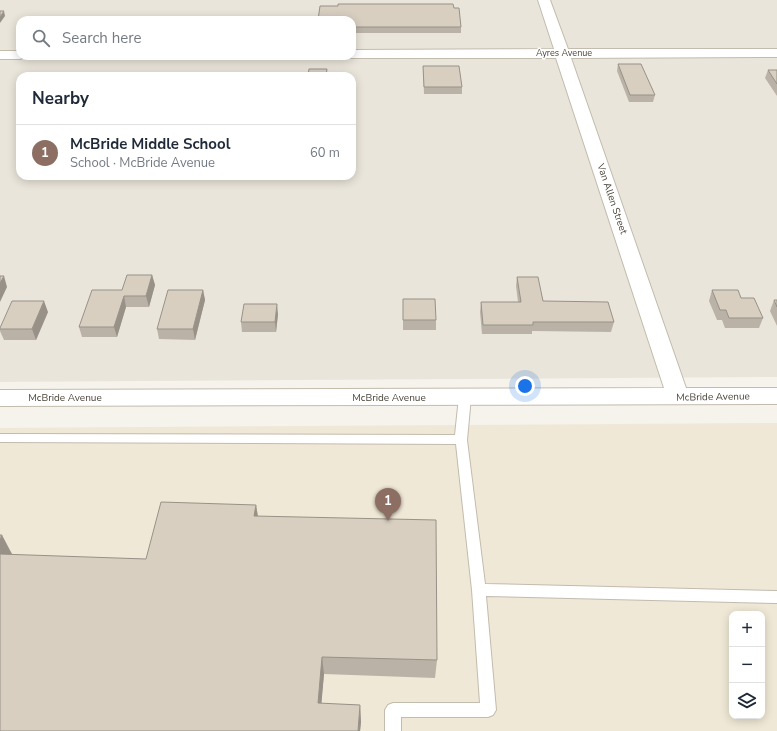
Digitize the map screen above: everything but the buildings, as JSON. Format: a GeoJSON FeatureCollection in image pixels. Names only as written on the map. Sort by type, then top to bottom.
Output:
{"type":"FeatureCollection","features":[{"type":"Feature","properties":{"kind":"street","name":"Van Allen Street"},"geometry":{"type":"LineString","coordinates":[[544,0],[678,397]]}},
{"type":"Feature","properties":{"kind":"street","name":"Ayres Avenue"},"geometry":{"type":"LineString","coordinates":[[356,54],[777,53]]}},
{"type":"Feature","properties":{"kind":"street"},"geometry":{"type":"LineString","coordinates":[[0,55],[16,55]]}},
{"type":"Feature","properties":{"kind":"street","name":"McBride Avenue"},"geometry":{"type":"LineString","coordinates":[[0,398],[777,396]]}},
{"type":"Feature","properties":{"kind":"lane"},"geometry":{"type":"LineString","coordinates":[[393,731],[393,710],[488,710],[480,590],[461,440],[465,397]]}},
{"type":"Feature","properties":{"kind":"lane"},"geometry":{"type":"LineString","coordinates":[[0,438],[461,440]]}},
{"type":"Feature","properties":{"kind":"lane"},"geometry":{"type":"LineString","coordinates":[[480,590],[777,597]]}},
{"type":"Feature","properties":{"kind":"shaded area"},"geometry":{"type":"Polygon","coordinates":[[[0,0],[777,0],[777,377],[0,382],[0,0]]]}},
{"type":"Feature","properties":{"kind":"shaded area"},"geometry":{"type":"Polygon","coordinates":[[[777,423],[777,731],[0,731],[0,428],[777,423]]]}},
{"type":"Feature","properties":{"kind":"place","name":"McBride Middle School"},"geometry":{"type":"Point","coordinates":[388,521]}}]}
